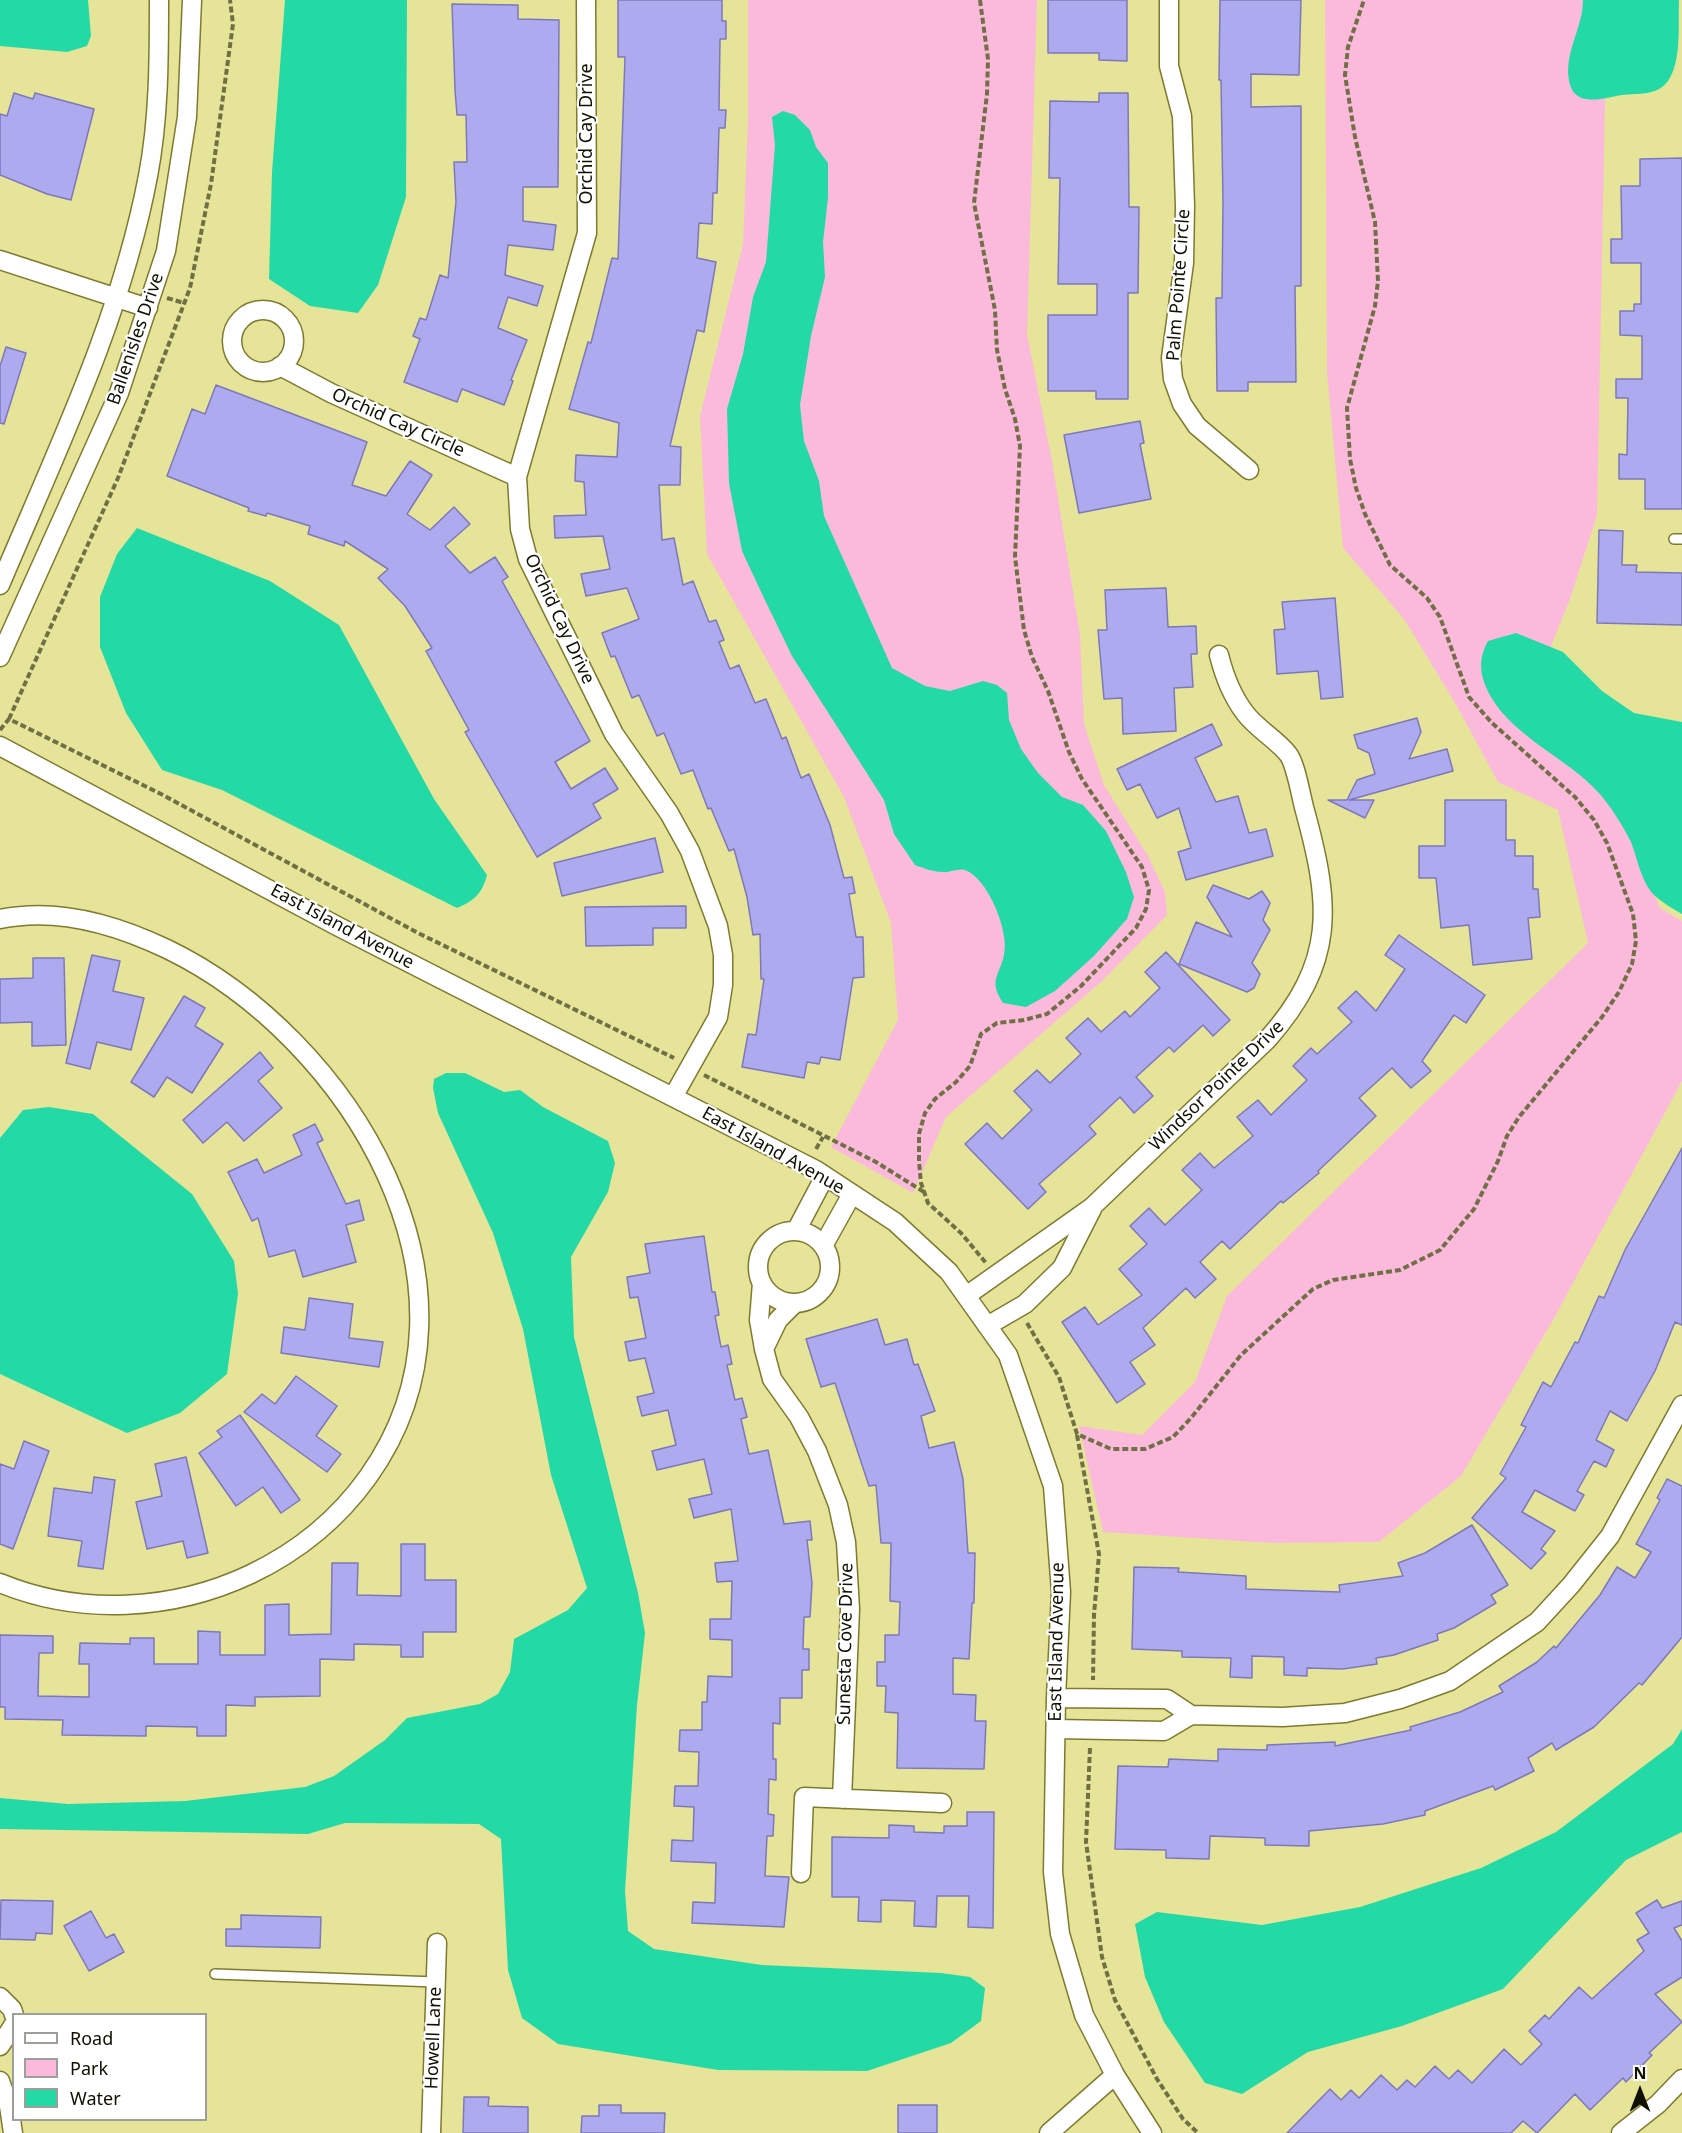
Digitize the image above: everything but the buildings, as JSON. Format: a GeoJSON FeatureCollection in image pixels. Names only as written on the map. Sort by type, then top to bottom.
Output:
{"type":"FeatureCollection","features":[{"type":"Feature","properties":{"kind":"street","name":"Ballenisles Drive"},"geometry":{"type":"LineString","coordinates":[[0,585],[77,404],[128,264],[153,145],[159,53],[159,0]]}},
{"type":"Feature","properties":{"kind":"street","name":"Ballenisles Drive"},"geometry":{"type":"LineString","coordinates":[[0,657],[119,393],[154,302],[166,251],[188,117],[192,0]]}},
{"type":"Feature","properties":{"kind":"street","name":"Orchid Cay Drive"},"geometry":{"type":"LineString","coordinates":[[586,0],[587,233],[517,477],[520,528],[528,559],[614,734],[669,813],[690,851],[718,926],[723,955],[723,985],[718,1017],[674,1097]]}},
{"type":"Feature","properties":{"kind":"street","name":"Palm Pointe Circle"},"geometry":{"type":"LineString","coordinates":[[1169,0],[1169,66],[1182,116],[1185,206],[1184,263],[1171,358],[1173,379],[1182,404],[1197,426],[1249,470]]}},
{"type":"Feature","properties":{"kind":"street"},"geometry":{"type":"LineString","coordinates":[[0,260],[114,298],[154,302]]}},
{"type":"Feature","properties":{"kind":"street","name":"Orchid Cay Circle"},"geometry":{"type":"LineString","coordinates":[[280,366],[331,393],[517,477]]}},
{"type":"Feature","properties":{"kind":"street","name":"Windsor Pointe Drive"},"geometry":{"type":"LineString","coordinates":[[966,1296],[1092,1207],[1267,1041],[1287,1018],[1304,990],[1315,963],[1322,934],[1322,878],[1290,755],[1245,714],[1230,689],[1219,655]]}},
{"type":"Feature","properties":{"kind":"street","name":"East Island Avenue"},"geometry":{"type":"LineString","coordinates":[[0,746],[339,927],[825,1176],[895,1222],[949,1272],[1008,1355],[1053,1486],[1061,1592],[1056,1698],[1053,1872],[1060,1934],[1084,2015],[1115,2074],[1152,2133]]}},
{"type":"Feature","properties":{"kind":"street"},"geometry":{"type":"LineString","coordinates":[[0,919],[56,916],[89,920],[147,939],[222,979],[288,1033],[322,1070],[352,1112],[391,1187],[411,1253],[418,1293],[419,1328],[416,1363],[408,1397],[396,1430],[379,1461],[338,1513],[306,1541],[270,1565],[231,1583],[191,1596],[163,1602],[121,1605],[68,1602],[0,1583]]}},
{"type":"Feature","properties":{"kind":"street"},"geometry":{"type":"LineString","coordinates":[[796,1231],[825,1176]]}},
{"type":"Feature","properties":{"kind":"street"},"geometry":{"type":"LineString","coordinates":[[823,1246],[852,1194]]}},
{"type":"Feature","properties":{"kind":"street","name":"Windsor Pointe Drive"},"geometry":{"type":"LineString","coordinates":[[987,1326],[1017,1308],[1062,1268],[1092,1207]]}},
{"type":"Feature","properties":{"kind":"street"},"geometry":{"type":"LineString","coordinates":[[764,1349],[778,1320],[795,1303],[817,1294],[825,1285],[830,1270],[823,1246],[808,1234],[796,1231],[782,1232],[763,1248],[757,1267],[762,1283],[769,1293],[783,1301],[795,1303]]}},
{"type":"Feature","properties":{"kind":"street","name":"Sunesta Cove Drive"},"geometry":{"type":"LineString","coordinates":[[762,1283],[759,1320],[772,1379],[799,1417],[817,1451],[837,1505],[846,1542],[850,1609],[843,1799]]}},
{"type":"Feature","properties":{"kind":"street"},"geometry":{"type":"LineString","coordinates":[[1056,1729],[1164,1731],[1191,1715],[1283,1717],[1346,1713],[1400,1699],[1450,1681],[1537,1622],[1571,1585],[1610,1536],[1682,1405]]}},
{"type":"Feature","properties":{"kind":"street"},"geometry":{"type":"LineString","coordinates":[[1056,1698],[1167,1699],[1191,1715]]}},
{"type":"Feature","properties":{"kind":"street"},"geometry":{"type":"LineString","coordinates":[[801,1873],[804,1797],[942,1803]]}},
{"type":"Feature","properties":{"kind":"street","name":"Howell Lane"},"geometry":{"type":"LineString","coordinates":[[431,2133],[437,1943]]}},
{"type":"Feature","properties":{"kind":"street"},"geometry":{"type":"LineString","coordinates":[[0,1997],[13,2013]]}},
{"type":"Feature","properties":{"kind":"street"},"geometry":{"type":"LineString","coordinates":[[0,2046],[12,2027]]}},
{"type":"Feature","properties":{"kind":"street"},"geometry":{"type":"LineString","coordinates":[[1049,2133],[1115,2074]]}},
{"type":"Feature","properties":{"kind":"street"},"geometry":{"type":"LineString","coordinates":[[1621,2133],[1658,2104],[1682,2079]]}},
{"type":"Feature","properties":{"kind":"street"},"geometry":{"type":"LineString","coordinates":[[0,2080],[9,2106],[13,2133]]}},
{"type":"Feature","properties":{"kind":"lane"},"geometry":{"type":"LineString","coordinates":[[215,1974],[436,1982]]}},
{"type":"Feature","properties":{"kind":"path"},"geometry":{"type":"LineString","coordinates":[[980,0],[987,70],[974,203],[995,310],[1003,379],[1020,446],[1015,557],[1024,630],[1069,753],[1082,779],[1142,867],[1149,890],[1146,909],[1136,928],[1081,986],[1047,1014],[998,1023],[981,1034],[970,1066],[924,1113],[919,1134],[921,1183],[928,1203],[961,1233],[995,1276]]}},
{"type":"Feature","properties":{"kind":"path"},"geometry":{"type":"LineString","coordinates":[[1077,1434],[1111,1449],[1144,1449],[1173,1437],[1241,1355],[1313,1289],[1333,1280],[1400,1270],[1440,1250],[1474,1209],[1498,1161],[1507,1136],[1519,1117],[1602,1017],[1619,992],[1632,964],[1636,941],[1633,914],[1607,843],[1594,820],[1575,797],[1492,723],[1469,697],[1440,617],[1427,598],[1390,565],[1365,514],[1356,488],[1350,459],[1347,408],[1375,306],[1378,281],[1375,222],[1355,137],[1346,75],[1348,47],[1364,0]]}},
{"type":"Feature","properties":{"kind":"path"},"geometry":{"type":"LineString","coordinates":[[154,302],[184,303]]}},
{"type":"Feature","properties":{"kind":"path"},"geometry":{"type":"LineString","coordinates":[[3,724],[9,719],[161,794],[418,933],[674,1059]]}},
{"type":"Feature","properties":{"kind":"path"},"geometry":{"type":"LineString","coordinates":[[712,1078],[823,1137],[876,1162],[924,1192]]}},
{"type":"Feature","properties":{"kind":"path"},"geometry":{"type":"LineString","coordinates":[[813,1156],[823,1137]]}},
{"type":"Feature","properties":{"kind":"path"},"geometry":{"type":"LineString","coordinates":[[1017,1308],[1059,1377],[1077,1434],[1099,1554],[1093,1671]]}},
{"type":"Feature","properties":{"kind":"path"},"geometry":{"type":"LineString","coordinates":[[1090,1747],[1086,1842],[1102,1957],[1115,2000],[1156,2079],[1184,2119],[1198,2133]]}},
{"type":"Feature","properties":{"kind":"green space"},"geometry":{"type":"Polygon","coordinates":[[[748,0],[1037,0],[1027,334],[1052,461],[1080,635],[1084,724],[1104,785],[1148,856],[1165,892],[1167,915],[1102,981],[946,1117],[913,1193],[831,1147],[898,1020],[891,923],[844,797],[707,554],[700,416],[743,244],[748,120],[748,0]]]}},
{"type":"Feature","properties":{"kind":"green space"},"geometry":{"type":"Polygon","coordinates":[[[1325,0],[1607,0],[1597,515],[1570,599],[1547,656],[1620,812],[1660,908],[1682,921],[1682,1081],[1553,1320],[1461,1476],[1379,1542],[1271,1543],[1103,1532],[1079,1426],[1142,1435],[1195,1382],[1227,1296],[1588,943],[1558,810],[1498,782],[1454,701],[1404,619],[1343,548],[1327,372],[1325,0]]]}},
{"type":"Feature","properties":{"kind":"water"},"geometry":{"type":"Polygon","coordinates":[[[0,0],[88,0],[91,36],[87,46],[67,52],[0,46],[0,0]]]}},
{"type":"Feature","properties":{"kind":"water"},"geometry":{"type":"Polygon","coordinates":[[[285,0],[407,0],[406,197],[378,285],[358,313],[310,306],[269,279],[272,172],[285,0]]]}},
{"type":"Feature","properties":{"kind":"water"},"geometry":{"type":"Polygon","coordinates":[[[1583,0],[1679,0],[1677,53],[1672,73],[1664,86],[1647,93],[1590,100],[1576,95],[1569,80],[1568,70],[1583,0]]]}},
{"type":"Feature","properties":{"kind":"water"},"geometry":{"type":"Polygon","coordinates":[[[783,111],[795,115],[810,130],[816,147],[828,163],[828,198],[823,242],[825,277],[811,336],[800,405],[804,441],[819,481],[824,516],[892,668],[925,686],[950,691],[983,681],[997,685],[1007,693],[1009,720],[1021,749],[1038,773],[1062,797],[1083,805],[1106,831],[1126,872],[1134,897],[1127,919],[1094,956],[1055,991],[1026,1007],[1003,1003],[996,989],[996,979],[1005,945],[1000,921],[989,895],[974,875],[965,870],[939,872],[915,865],[894,834],[884,800],[792,656],[742,551],[729,483],[727,409],[743,354],[753,297],[766,262],[775,145],[772,117],[783,111]]]}},
{"type":"Feature","properties":{"kind":"water"},"geometry":{"type":"Polygon","coordinates":[[[137,528],[270,581],[339,625],[434,799],[487,875],[483,887],[476,896],[457,908],[222,790],[162,770],[126,713],[100,647],[100,597],[117,554],[137,528]]]}},
{"type":"Feature","properties":{"kind":"water"},"geometry":{"type":"Polygon","coordinates":[[[1516,633],[1563,652],[1602,691],[1634,713],[1682,722],[1682,914],[1661,901],[1650,890],[1643,878],[1628,836],[1612,809],[1598,792],[1513,724],[1491,697],[1482,676],[1482,655],[1488,641],[1516,633]]]}},
{"type":"Feature","properties":{"kind":"water"},"geometry":{"type":"Polygon","coordinates":[[[446,1073],[465,1073],[504,1092],[520,1090],[543,1107],[608,1141],[615,1163],[608,1192],[571,1257],[574,1337],[638,1593],[645,1633],[637,1705],[625,1891],[628,1931],[654,1949],[762,1965],[941,1973],[970,1977],[985,1988],[981,2021],[951,2043],[867,2071],[718,2070],[558,2044],[522,2018],[508,1970],[501,1839],[479,1824],[345,1823],[308,1834],[0,1829],[0,1798],[68,1804],[185,1801],[305,1787],[334,1776],[385,1740],[407,1718],[480,1704],[498,1694],[510,1672],[514,1639],[568,1610],[587,1588],[551,1475],[523,1329],[493,1233],[438,1113],[433,1088],[434,1079],[446,1073]]]}},
{"type":"Feature","properties":{"kind":"water"},"geometry":{"type":"Polygon","coordinates":[[[49,1107],[93,1114],[192,1194],[234,1261],[238,1294],[227,1374],[180,1413],[127,1433],[0,1374],[0,1138],[23,1110],[49,1107]]]}},
{"type":"Feature","properties":{"kind":"water"},"geometry":{"type":"Polygon","coordinates":[[[1682,1729],[1682,1832],[1626,1860],[1503,1989],[1402,2026],[1308,2052],[1242,2094],[1205,2083],[1164,2022],[1145,1977],[1135,1924],[1157,1912],[1262,1925],[1360,1907],[1481,1868],[1556,1832],[1673,1744],[1682,1729]]]}}]}
